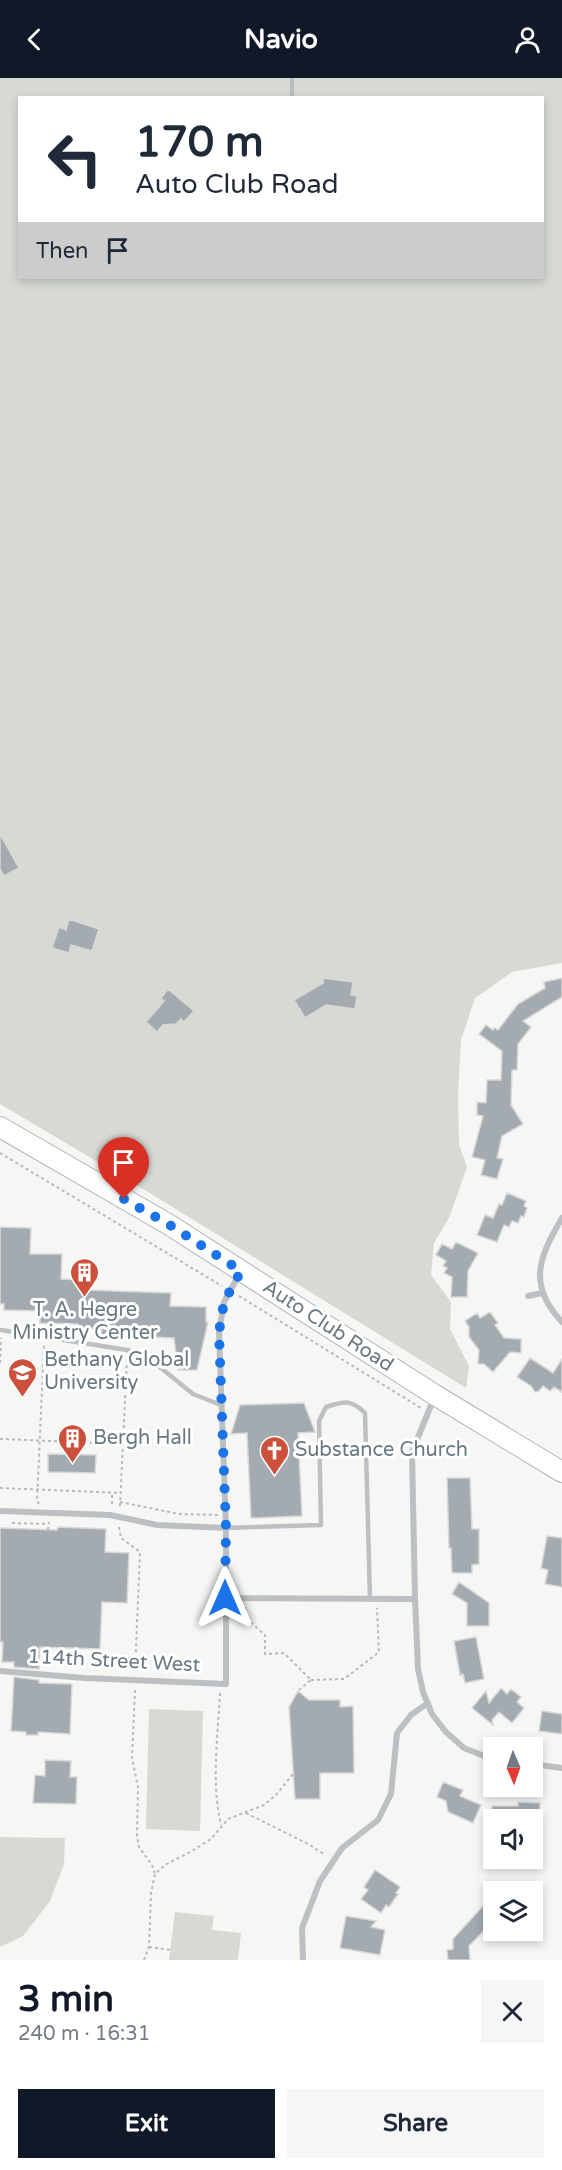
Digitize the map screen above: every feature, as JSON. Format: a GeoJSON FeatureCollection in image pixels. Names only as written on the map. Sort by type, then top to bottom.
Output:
{"type":"FeatureCollection","features":[{"type":"Feature","properties":{"kind":"street","name":"Auto Club Road"},"geometry":{"type":"LineString","coordinates":[[0,1126],[168,1224],[241,1271],[432,1404],[562,1472]]}},
{"type":"Feature","properties":{"kind":"street"},"geometry":{"type":"LineString","coordinates":[[562,1218],[542,1256],[539,1274],[542,1293],[550,1309],[562,1322]]}},
{"type":"Feature","properties":{"kind":"street"},"geometry":{"type":"LineString","coordinates":[[223,1683],[226,1528],[219,1332],[224,1302],[241,1271]]}},
{"type":"Feature","properties":{"kind":"street"},"geometry":{"type":"LineString","coordinates":[[528,1296],[542,1293]]}},
{"type":"Feature","properties":{"kind":"street"},"geometry":{"type":"LineString","coordinates":[[432,1404],[412,1452],[418,1669],[423,1692],[432,1714],[446,1732],[464,1748],[483,1756]]}},
{"type":"Feature","properties":{"kind":"street"},"geometry":{"type":"LineString","coordinates":[[0,1511],[119,1516],[157,1525],[226,1528]]}},
{"type":"Feature","properties":{"kind":"street"},"geometry":{"type":"LineString","coordinates":[[225,1598],[415,1599]]}},
{"type":"Feature","properties":{"kind":"street","name":"114th Street West"},"geometry":{"type":"LineString","coordinates":[[0,1671],[223,1683]]}},
{"type":"Feature","properties":{"kind":"street"},"geometry":{"type":"LineString","coordinates":[[303,1960],[302,1928],[320,1881],[342,1848],[378,1820],[391,1794],[397,1733],[411,1715],[428,1703]]}},
{"type":"Feature","properties":{"kind":"street"},"geometry":{"type":"LineString","coordinates":[[543,1765],[562,1768]]}},
{"type":"Feature","properties":{"kind":"lane"},"geometry":{"type":"LineString","coordinates":[[1,1330],[127,1350],[145,1355],[193,1394],[221,1405]]}},
{"type":"Feature","properties":{"kind":"lane"},"geometry":{"type":"LineString","coordinates":[[226,1528],[321,1525],[319,1421],[326,1407],[342,1402],[356,1404],[365,1413],[373,1599]]}},
{"type":"Feature","properties":{"kind":"path"},"geometry":{"type":"LineString","coordinates":[[0,1153],[230,1290],[432,1404]]}},
{"type":"Feature","properties":{"kind":"path"},"geometry":{"type":"LineString","coordinates":[[0,1363],[1,1330]]}},
{"type":"Feature","properties":{"kind":"path"},"geometry":{"type":"LineString","coordinates":[[44,1337],[37,1500],[49,1519],[48,1530]]}},
{"type":"Feature","properties":{"kind":"path"},"geometry":{"type":"LineString","coordinates":[[112,1493],[112,1505],[120,1507],[127,1350]]}},
{"type":"Feature","properties":{"kind":"path"},"geometry":{"type":"LineString","coordinates":[[0,1439],[123,1444]]}},
{"type":"Feature","properties":{"kind":"path"},"geometry":{"type":"LineString","coordinates":[[0,1488],[120,1493]]}},
{"type":"Feature","properties":{"kind":"path"},"geometry":{"type":"LineString","coordinates":[[120,1502],[178,1515],[225,1515]]}},
{"type":"Feature","properties":{"kind":"path"},"geometry":{"type":"LineString","coordinates":[[119,1516],[121,1538],[140,1552],[132,1758],[138,1787],[137,1836],[139,1847],[152,1865],[155,1874],[149,1947],[144,1960]]}},
{"type":"Feature","properties":{"kind":"path"},"geometry":{"type":"LineString","coordinates":[[12,1523],[48,1524]]}},
{"type":"Feature","properties":{"kind":"path"},"geometry":{"type":"LineString","coordinates":[[245,1598],[245,1617],[264,1635],[265,1654],[284,1653],[311,1680]]}},
{"type":"Feature","properties":{"kind":"path"},"geometry":{"type":"LineString","coordinates":[[299,1690],[311,1680],[344,1678],[379,1652],[373,1599]]}},
{"type":"Feature","properties":{"kind":"path"},"geometry":{"type":"LineString","coordinates":[[221,1825],[216,1779],[223,1683]]}},
{"type":"Feature","properties":{"kind":"path"},"geometry":{"type":"LineString","coordinates":[[155,1874],[165,1865],[211,1839],[228,1819],[264,1805],[276,1795],[293,1774]]}},
{"type":"Feature","properties":{"kind":"path"},"geometry":{"type":"LineString","coordinates":[[246,1813],[310,1845],[334,1861]]}},
{"type":"Feature","properties":{"kind":"path"},"geometry":{"type":"LineString","coordinates":[[149,1947],[171,1950]]}},
{"type":"Feature","properties":{"kind":"shaded area"},"geometry":{"type":"Polygon","coordinates":[[[0,78],[562,78],[562,963],[512,972],[475,998],[461,1040],[458,1095],[459,1144],[467,1167],[449,1218],[434,1243],[431,1275],[451,1302],[450,1329],[469,1366],[466,1388],[140,1187],[0,1104],[0,78]]]}},
{"type":"Feature","properties":{"kind":"shaded area"},"geometry":{"type":"Polygon","coordinates":[[[149,1709],[203,1711],[200,1831],[146,1829],[149,1709]]]}},
{"type":"Feature","properties":{"kind":"shaded area"},"geometry":{"type":"Polygon","coordinates":[[[0,1837],[65,1838],[64,1864],[50,1901],[23,1936],[0,1947],[0,1837]]]}},
{"type":"Feature","properties":{"kind":"shaded area"},"geometry":{"type":"Polygon","coordinates":[[[175,1912],[214,1916],[212,1930],[241,1933],[238,1960],[169,1960],[175,1912]]]}},
{"type":"Feature","properties":{"kind":"building"},"geometry":{"type":"Polygon","coordinates":[[[0,834],[19,868],[4,876],[0,869],[0,834]]]}},
{"type":"Feature","properties":{"kind":"building"},"geometry":{"type":"Polygon","coordinates":[[[69,919],[99,929],[92,951],[71,945],[69,953],[52,948],[59,927],[66,930],[69,919]]]}},
{"type":"Feature","properties":{"kind":"building"},"geometry":{"type":"Polygon","coordinates":[[[323,978],[353,982],[351,995],[357,996],[355,1009],[326,1005],[305,1018],[294,1000],[323,983],[323,978]]]}},
{"type":"Feature","properties":{"kind":"building"},"geometry":{"type":"Polygon","coordinates":[[[562,978],[562,997],[523,1021],[531,1027],[518,1044],[517,1070],[512,1070],[511,1105],[523,1124],[502,1136],[497,1158],[503,1159],[497,1179],[481,1175],[485,1160],[472,1157],[483,1116],[477,1115],[477,1102],[486,1103],[487,1080],[501,1080],[502,1051],[479,1034],[486,1025],[493,1030],[495,1028],[498,1030],[518,1004],[545,988],[544,982],[562,978]]]}},
{"type":"Feature","properties":{"kind":"building"},"geometry":{"type":"Polygon","coordinates":[[[168,989],[194,1011],[184,1022],[181,1019],[176,1024],[163,1025],[157,1032],[146,1022],[164,1001],[161,998],[168,989]]]}},
{"type":"Feature","properties":{"kind":"building"},"geometry":{"type":"Polygon","coordinates":[[[507,1193],[526,1201],[524,1206],[527,1208],[524,1217],[521,1216],[518,1223],[512,1221],[509,1227],[504,1225],[497,1242],[477,1235],[485,1215],[493,1218],[507,1193]]]}},
{"type":"Feature","properties":{"kind":"building","name":"T. A. Hegre Ministry Center"},"geometry":{"type":"Polygon","coordinates":[[[0,1227],[31,1228],[30,1254],[62,1254],[61,1279],[86,1280],[85,1290],[171,1293],[170,1306],[206,1307],[206,1322],[208,1322],[197,1370],[178,1370],[174,1338],[101,1335],[102,1330],[78,1329],[78,1324],[40,1323],[40,1311],[4,1310],[4,1304],[0,1304],[0,1227]]]}},
{"type":"Feature","properties":{"kind":"building"},"geometry":{"type":"Polygon","coordinates":[[[456,1242],[478,1253],[468,1271],[467,1297],[451,1297],[452,1277],[444,1273],[447,1268],[443,1266],[446,1261],[436,1255],[442,1244],[452,1249],[456,1242]]]}},
{"type":"Feature","properties":{"kind":"building"},"geometry":{"type":"Polygon","coordinates":[[[490,1312],[498,1323],[495,1325],[504,1338],[521,1339],[521,1353],[510,1352],[493,1372],[484,1364],[478,1364],[479,1350],[469,1337],[469,1327],[465,1321],[477,1313],[480,1318],[490,1312]]]}},
{"type":"Feature","properties":{"kind":"building"},"geometry":{"type":"Polygon","coordinates":[[[530,1358],[553,1373],[562,1359],[562,1392],[554,1387],[550,1391],[543,1386],[535,1392],[531,1386],[517,1377],[530,1358]]]}},
{"type":"Feature","properties":{"kind":"building","name":"Substance Church"},"geometry":{"type":"Polygon","coordinates":[[[304,1403],[315,1432],[298,1433],[302,1516],[251,1518],[247,1433],[231,1434],[240,1405],[304,1403]]]}},
{"type":"Feature","properties":{"kind":"building","name":"Bergh Hall"},"geometry":{"type":"Polygon","coordinates":[[[48,1454],[96,1455],[95,1473],[48,1472],[48,1454]]]}},
{"type":"Feature","properties":{"kind":"building"},"geometry":{"type":"Polygon","coordinates":[[[447,1478],[470,1478],[472,1529],[479,1529],[479,1564],[472,1565],[472,1573],[452,1573],[447,1478]]]}},
{"type":"Feature","properties":{"kind":"building"},"geometry":{"type":"Polygon","coordinates":[[[58,1527],[106,1529],[105,1552],[129,1553],[127,1603],[102,1602],[100,1649],[40,1647],[39,1669],[14,1667],[14,1662],[2,1662],[0,1528],[57,1530],[58,1527]]]}},
{"type":"Feature","properties":{"kind":"building"},"geometry":{"type":"Polygon","coordinates":[[[547,1536],[562,1538],[562,1587],[545,1584],[548,1570],[541,1568],[547,1536]]]}},
{"type":"Feature","properties":{"kind":"building"},"geometry":{"type":"Polygon","coordinates":[[[459,1582],[489,1603],[489,1626],[467,1626],[467,1603],[452,1594],[459,1582]]]}},
{"type":"Feature","properties":{"kind":"building"},"geometry":{"type":"Polygon","coordinates":[[[476,1637],[484,1679],[465,1683],[463,1674],[460,1675],[454,1641],[476,1637]]]}},
{"type":"Feature","properties":{"kind":"building"},"geometry":{"type":"Polygon","coordinates":[[[14,1677],[39,1680],[39,1683],[72,1684],[70,1734],[38,1732],[38,1735],[26,1735],[26,1732],[11,1731],[14,1677]]]}},
{"type":"Feature","properties":{"kind":"building"},"geometry":{"type":"Polygon","coordinates":[[[501,1688],[507,1694],[511,1689],[521,1697],[517,1702],[524,1708],[512,1723],[499,1712],[492,1720],[493,1725],[472,1708],[486,1691],[489,1703],[501,1688]]]}},
{"type":"Feature","properties":{"kind":"building"},"geometry":{"type":"Polygon","coordinates":[[[298,1691],[309,1700],[340,1700],[340,1707],[353,1706],[354,1773],[320,1773],[320,1799],[295,1799],[289,1707],[298,1691]]]}},
{"type":"Feature","properties":{"kind":"building"},"geometry":{"type":"Polygon","coordinates":[[[542,1711],[562,1714],[562,1734],[539,1731],[542,1711]]]}},
{"type":"Feature","properties":{"kind":"building"},"geometry":{"type":"Polygon","coordinates":[[[45,1760],[71,1761],[70,1777],[77,1777],[76,1804],[33,1803],[35,1775],[45,1776],[45,1760]]]}},
{"type":"Feature","properties":{"kind":"building"},"geometry":{"type":"Polygon","coordinates":[[[443,1782],[463,1790],[460,1796],[481,1805],[473,1823],[448,1812],[446,1801],[437,1797],[443,1782]]]}},
{"type":"Feature","properties":{"kind":"building"},"geometry":{"type":"Polygon","coordinates":[[[518,1802],[540,1803],[540,1809],[492,1809],[492,1806],[518,1806],[518,1802]]]}},
{"type":"Feature","properties":{"kind":"building"},"geometry":{"type":"Polygon","coordinates":[[[375,1870],[400,1887],[389,1907],[386,1905],[381,1913],[361,1899],[368,1890],[364,1887],[375,1870]]]}},
{"type":"Feature","properties":{"kind":"building"},"geometry":{"type":"Polygon","coordinates":[[[482,1907],[483,1931],[469,1946],[470,1960],[448,1960],[447,1950],[453,1949],[453,1939],[482,1907]]]}},
{"type":"Feature","properties":{"kind":"building"},"geometry":{"type":"Polygon","coordinates":[[[346,1916],[376,1921],[371,1927],[385,1930],[380,1955],[340,1948],[346,1916]]]}},
{"type":"Feature","properties":{"kind":"waterway"},"geometry":{"type":"LineString","coordinates":[[292,78],[292,96]]}},
{"type":"Feature","properties":{"kind":"place","name":"T. A. Hegre Ministry Center"},"geometry":{"type":"Point","coordinates":[85,1298]}},
{"type":"Feature","properties":{"kind":"place","name":"Bethany Global University"},"geometry":{"type":"Point","coordinates":[23,1398]}},
{"type":"Feature","properties":{"kind":"place","name":"Bergh Hall"},"geometry":{"type":"Point","coordinates":[72,1464]}},
{"type":"Feature","properties":{"kind":"place","name":"Substance Church"},"geometry":{"type":"Point","coordinates":[274,1476]}},
{"type":"Feature","properties":{"kind":"route"},"geometry":{"type":"LineString","coordinates":[[124,1199],[241,1271],[224,1302],[219,1332],[226,1528],[225,1598]]}}]}
